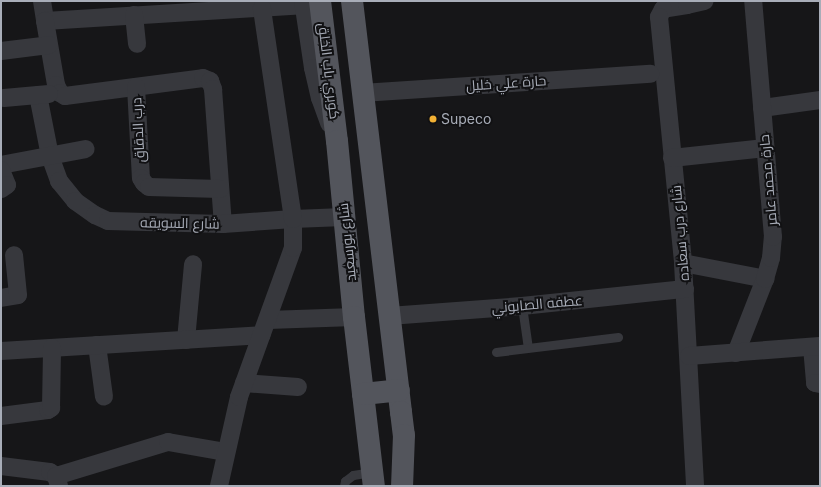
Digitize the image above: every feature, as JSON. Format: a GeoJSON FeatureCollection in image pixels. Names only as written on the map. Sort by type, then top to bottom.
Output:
{"type":"FeatureCollection","features":[{"type":"Feature","properties":{"kind":"main road"},"geometry":{"type":"LineString","coordinates":[[352,1],[404,435],[402,486]]}},
{"type":"Feature","properties":{"kind":"main road","name":"كوبري باب الخلق"},"geometry":{"type":"LineString","coordinates":[[312,6],[338,141]]}},
{"type":"Feature","properties":{"kind":"main road","name":"شارع بورسعيد"},"geometry":{"type":"LineString","coordinates":[[338,141],[354,317],[373,479]]}},
{"type":"Feature","properties":{"kind":"main road"},"geometry":{"type":"LineString","coordinates":[[363,394],[399,390]]}},
{"type":"Feature","properties":{"kind":"street"},"geometry":{"type":"LineString","coordinates":[[42,1],[56,86],[60,93],[65,96],[75,96],[136,87]]}},
{"type":"Feature","properties":{"kind":"street","name":"شارع درب سعاده"},"geometry":{"type":"LineString","coordinates":[[695,486],[690,356],[685,289],[659,17],[665,8],[686,3],[705,1]]}},
{"type":"Feature","properties":{"kind":"street","name":"حارة محمد عامر"},"geometry":{"type":"LineString","coordinates":[[736,353],[765,278],[771,258],[773,237],[753,1]]}},
{"type":"Feature","properties":{"kind":"street"},"geometry":{"type":"LineString","coordinates":[[45,20],[312,6]]}},
{"type":"Feature","properties":{"kind":"street"},"geometry":{"type":"LineString","coordinates":[[219,486],[239,397],[293,248],[293,218],[262,8]]}},
{"type":"Feature","properties":{"kind":"street"},"geometry":{"type":"LineString","coordinates":[[134,15],[137,44]]}},
{"type":"Feature","properties":{"kind":"street"},"geometry":{"type":"LineString","coordinates":[[1,51],[49,45]]}},
{"type":"Feature","properties":{"kind":"street","name":"حارة علي خليل"},"geometry":{"type":"LineString","coordinates":[[362,93],[650,74]]}},
{"type":"Feature","properties":{"kind":"street","name":"درب الدقاق"},"geometry":{"type":"LineString","coordinates":[[220,189],[149,187],[144,183],[141,178],[136,87],[203,78],[210,81],[213,89],[223,224]]}},
{"type":"Feature","properties":{"kind":"street"},"geometry":{"type":"LineString","coordinates":[[4,98],[60,93]]}},
{"type":"Feature","properties":{"kind":"street","name":"شارع السويقه"},"geometry":{"type":"LineString","coordinates":[[38,95],[53,169],[66,192],[75,201],[95,215],[108,221],[223,224],[293,218],[344,217]]}},
{"type":"Feature","properties":{"kind":"street"},"geometry":{"type":"LineString","coordinates":[[762,108],[820,100]]}},
{"type":"Feature","properties":{"kind":"street"},"geometry":{"type":"LineString","coordinates":[[672,158],[765,148]]}},
{"type":"Feature","properties":{"kind":"street"},"geometry":{"type":"LineString","coordinates":[[1,165],[86,149]]}},
{"type":"Feature","properties":{"kind":"street"},"geometry":{"type":"LineString","coordinates":[[1,170],[7,185],[1,189]]}},
{"type":"Feature","properties":{"kind":"street"},"geometry":{"type":"LineString","coordinates":[[1,298],[18,295],[14,255]]}},
{"type":"Feature","properties":{"kind":"street"},"geometry":{"type":"LineString","coordinates":[[683,263],[765,278]]}},
{"type":"Feature","properties":{"kind":"street"},"geometry":{"type":"LineString","coordinates":[[186,340],[193,264]]}},
{"type":"Feature","properties":{"kind":"street","name":"عطفه الصابوني"},"geometry":{"type":"LineString","coordinates":[[389,316],[522,306],[685,289]]}},
{"type":"Feature","properties":{"kind":"street"},"geometry":{"type":"LineString","coordinates":[[1,351],[186,340],[354,317]]}},
{"type":"Feature","properties":{"kind":"street"},"geometry":{"type":"LineString","coordinates":[[97,345],[104,397]]}},
{"type":"Feature","properties":{"kind":"street"},"geometry":{"type":"LineString","coordinates":[[690,356],[816,347],[815,383],[820,384]]}},
{"type":"Feature","properties":{"kind":"street"},"geometry":{"type":"LineString","coordinates":[[1,416],[51,408],[52,348]]}},
{"type":"Feature","properties":{"kind":"street"},"geometry":{"type":"LineString","coordinates":[[244,383],[298,387]]}},
{"type":"Feature","properties":{"kind":"street"},"geometry":{"type":"LineString","coordinates":[[1,466],[50,472],[58,481],[168,442],[226,452]]}},
{"type":"Feature","properties":{"kind":"lane"},"geometry":{"type":"LineString","coordinates":[[522,306],[528,348]]}},
{"type":"Feature","properties":{"kind":"lane"},"geometry":{"type":"LineString","coordinates":[[496,352],[618,337]]}},
{"type":"Feature","properties":{"kind":"lane"},"geometry":{"type":"LineString","coordinates":[[344,486],[348,478],[353,475],[373,479]]}},
{"type":"Feature","properties":{"kind":"place","name":"Supeco"},"geometry":{"type":"Point","coordinates":[433,119]}}]}
